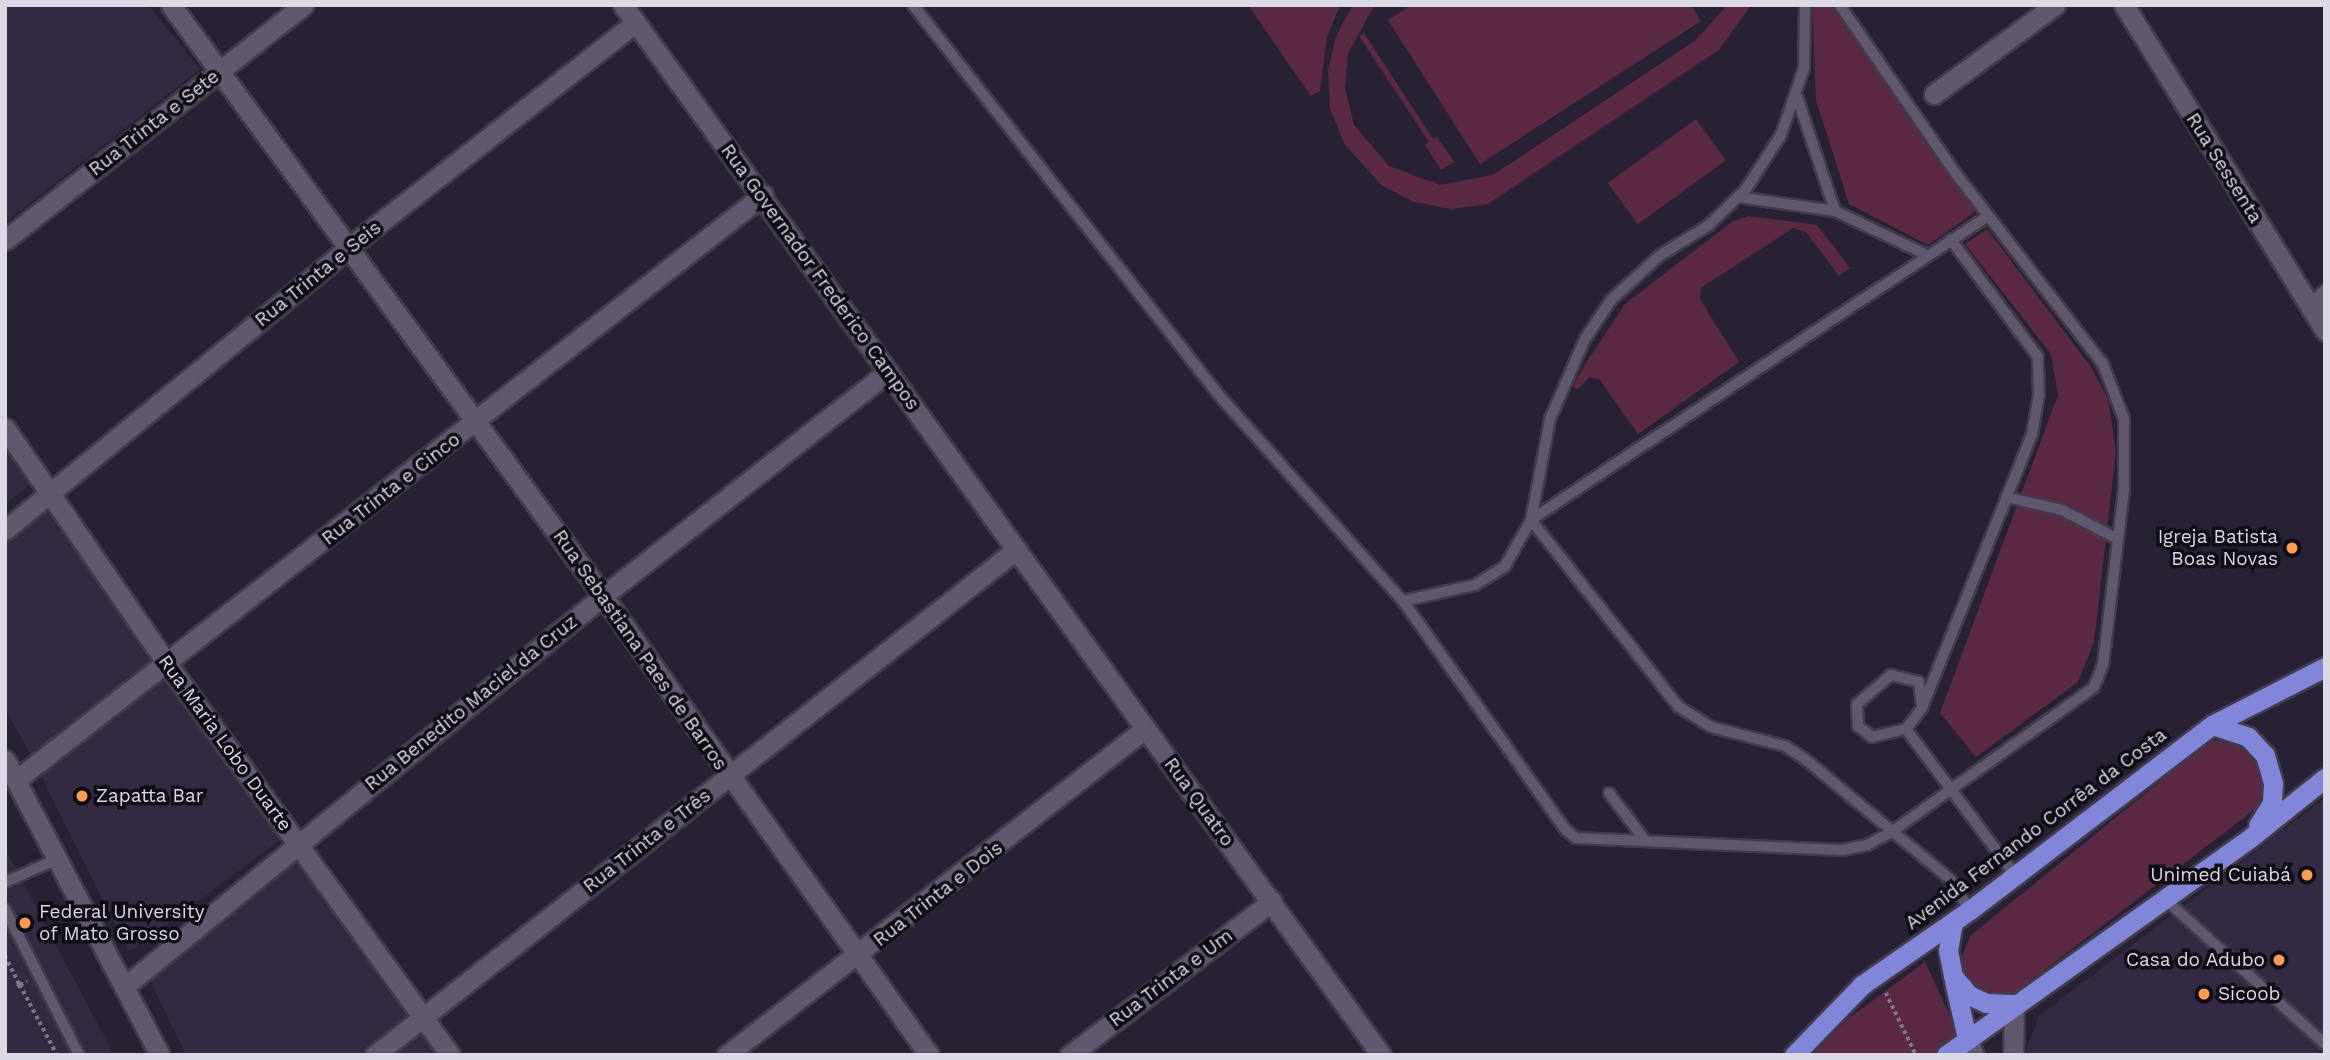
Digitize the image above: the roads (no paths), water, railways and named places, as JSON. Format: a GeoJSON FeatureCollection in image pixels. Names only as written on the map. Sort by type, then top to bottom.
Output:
{"type":"FeatureCollection","features":[{"type":"Feature","properties":{"kind":"highway","name":"Avenida Fernando Corrêa da Costa"},"geometry":{"type":"LineString","coordinates":[[1794,1055],[1862,985],[1953,922],[2212,725],[2325,667]]}},
{"type":"Feature","properties":{"kind":"highway"},"geometry":{"type":"LineString","coordinates":[[2212,725],[2248,737],[2265,755],[2273,783],[2272,803],[2250,838]]}},
{"type":"Feature","properties":{"kind":"highway"},"geometry":{"type":"LineString","coordinates":[[1946,1055],[1971,1046],[2014,1004],[2250,838],[2325,778]]}},
{"type":"Feature","properties":{"kind":"highway"},"geometry":{"type":"LineString","coordinates":[[1953,922],[1948,950],[1971,1046]]}},
{"type":"Feature","properties":{"kind":"highway"},"geometry":{"type":"LineString","coordinates":[[1953,976],[1969,995],[1986,1003],[2014,1004]]}},
{"type":"Feature","properties":{"kind":"street","name":"Rua Sebastiana Paes de Barros"},"geometry":{"type":"LineString","coordinates":[[171,5],[603,596],[929,1055]]}},
{"type":"Feature","properties":{"kind":"street","name":"Rua Trinta e Sete"},"geometry":{"type":"LineString","coordinates":[[5,240],[304,5]]}},
{"type":"Feature","properties":{"kind":"street","name":"Rua Governador Frederico Campos"},"geometry":{"type":"LineString","coordinates":[[623,5],[1017,549]]}},
{"type":"Feature","properties":{"kind":"street"},"geometry":{"type":"LineString","coordinates":[[1934,94],[2055,5]]}},
{"type":"Feature","properties":{"kind":"street","name":"Rua Sessenta"},"geometry":{"type":"LineString","coordinates":[[2124,5],[2318,302],[2325,331]]}},
{"type":"Feature","properties":{"kind":"street","name":"Rua Trinta e Seis"},"geometry":{"type":"LineString","coordinates":[[5,530],[349,247],[635,23]]}},
{"type":"Feature","properties":{"kind":"street","name":"Rua Trinta e Cinco"},"geometry":{"type":"LineString","coordinates":[[16,780],[168,665],[763,195]]}},
{"type":"Feature","properties":{"kind":"street","name":"Rua Benedito Maciel da Cruz"},"geometry":{"type":"LineString","coordinates":[[124,987],[603,596],[888,372]]}},
{"type":"Feature","properties":{"kind":"street","name":"Rua Maria Lobo Duarte"},"geometry":{"type":"LineString","coordinates":[[5,428],[168,665],[450,1055]]}},
{"type":"Feature","properties":{"kind":"street","name":"Rua Quatro"},"geometry":{"type":"LineString","coordinates":[[1017,549],[1381,1055]]}},
{"type":"Feature","properties":{"kind":"street","name":"Rua Trinta e Três"},"geometry":{"type":"LineString","coordinates":[[375,1055],[1017,549]]}},
{"type":"Feature","properties":{"kind":"street","name":"Rua Trinta e Dois"},"geometry":{"type":"LineString","coordinates":[[726,1055],[858,957],[1146,728]]}},
{"type":"Feature","properties":{"kind":"street"},"geometry":{"type":"LineString","coordinates":[[5,760],[160,1055]]}},
{"type":"Feature","properties":{"kind":"street","name":"Rua Trinta e Um"},"geometry":{"type":"LineString","coordinates":[[1070,1055],[1272,901]]}},
{"type":"Feature","properties":{"kind":"street"},"geometry":{"type":"LineString","coordinates":[[2013,1055],[2014,1004]]}},
{"type":"Feature","properties":{"kind":"lane"},"geometry":{"type":"LineString","coordinates":[[913,5],[1216,392],[1403,601],[1566,830],[1576,838],[1842,850],[1867,845],[1893,831],[2094,687],[2103,665],[2124,488],[2124,419],[2119,399],[2103,364],[1988,216],[1840,5]]}},
{"type":"Feature","properties":{"kind":"lane"},"geometry":{"type":"LineString","coordinates":[[1403,601],[1475,585],[1504,566],[1531,520],[1550,419],[1585,339],[1611,300],[1658,256],[1709,225],[1738,197],[1781,135],[1797,97],[1804,68],[1805,5]]}},
{"type":"Feature","properties":{"kind":"lane"},"geometry":{"type":"LineString","coordinates":[[1797,97],[1835,211]]}},
{"type":"Feature","properties":{"kind":"lane"},"geometry":{"type":"LineString","coordinates":[[1738,197],[1835,211],[1927,255]]}},
{"type":"Feature","properties":{"kind":"lane"},"geometry":{"type":"LineString","coordinates":[[1531,520],[1988,216]]}},
{"type":"Feature","properties":{"kind":"lane"},"geometry":{"type":"LineString","coordinates":[[1922,708],[1919,682],[1900,675],[1891,676],[1857,704],[1858,726],[1872,737],[1906,729],[1922,708],[2032,435],[2039,394],[2038,357],[1951,240]]}},
{"type":"Feature","properties":{"kind":"lane"},"geometry":{"type":"LineString","coordinates":[[2007,498],[2062,510],[2118,539]]}},
{"type":"Feature","properties":{"kind":"lane"},"geometry":{"type":"LineString","coordinates":[[1531,520],[1678,706],[1710,727],[1785,746],[1950,879],[1970,909]]}},
{"type":"Feature","properties":{"kind":"lane"},"geometry":{"type":"LineString","coordinates":[[1906,729],[2015,875]]}},
{"type":"Feature","properties":{"kind":"lane"},"geometry":{"type":"LineString","coordinates":[[1609,793],[1644,839]]}},
{"type":"Feature","properties":{"kind":"lane"},"geometry":{"type":"LineString","coordinates":[[5,882],[58,859]]}},
{"type":"Feature","properties":{"kind":"lane"},"geometry":{"type":"LineString","coordinates":[[2165,899],[2325,1044]]}},
{"type":"Feature","properties":{"kind":"lane"},"geometry":{"type":"LineString","coordinates":[[5,909],[79,1055]]}},
{"type":"Feature","properties":{"kind":"place","name":"Igreja Batista Boas Novas"},"geometry":{"type":"Point","coordinates":[2292,548]}},
{"type":"Feature","properties":{"kind":"place","name":"Zapatta Bar"},"geometry":{"type":"Point","coordinates":[82,796]}},
{"type":"Feature","properties":{"kind":"place","name":"Unimed Cuiabá"},"geometry":{"type":"Point","coordinates":[2307,875]}},
{"type":"Feature","properties":{"kind":"place","name":"Federal University of Mato Grosso"},"geometry":{"type":"Point","coordinates":[25,923]}},
{"type":"Feature","properties":{"kind":"place","name":"Casa do Adubo"},"geometry":{"type":"Point","coordinates":[2279,960]}},
{"type":"Feature","properties":{"kind":"place","name":"Sicoob"},"geometry":{"type":"Point","coordinates":[2204,994]}}]}
